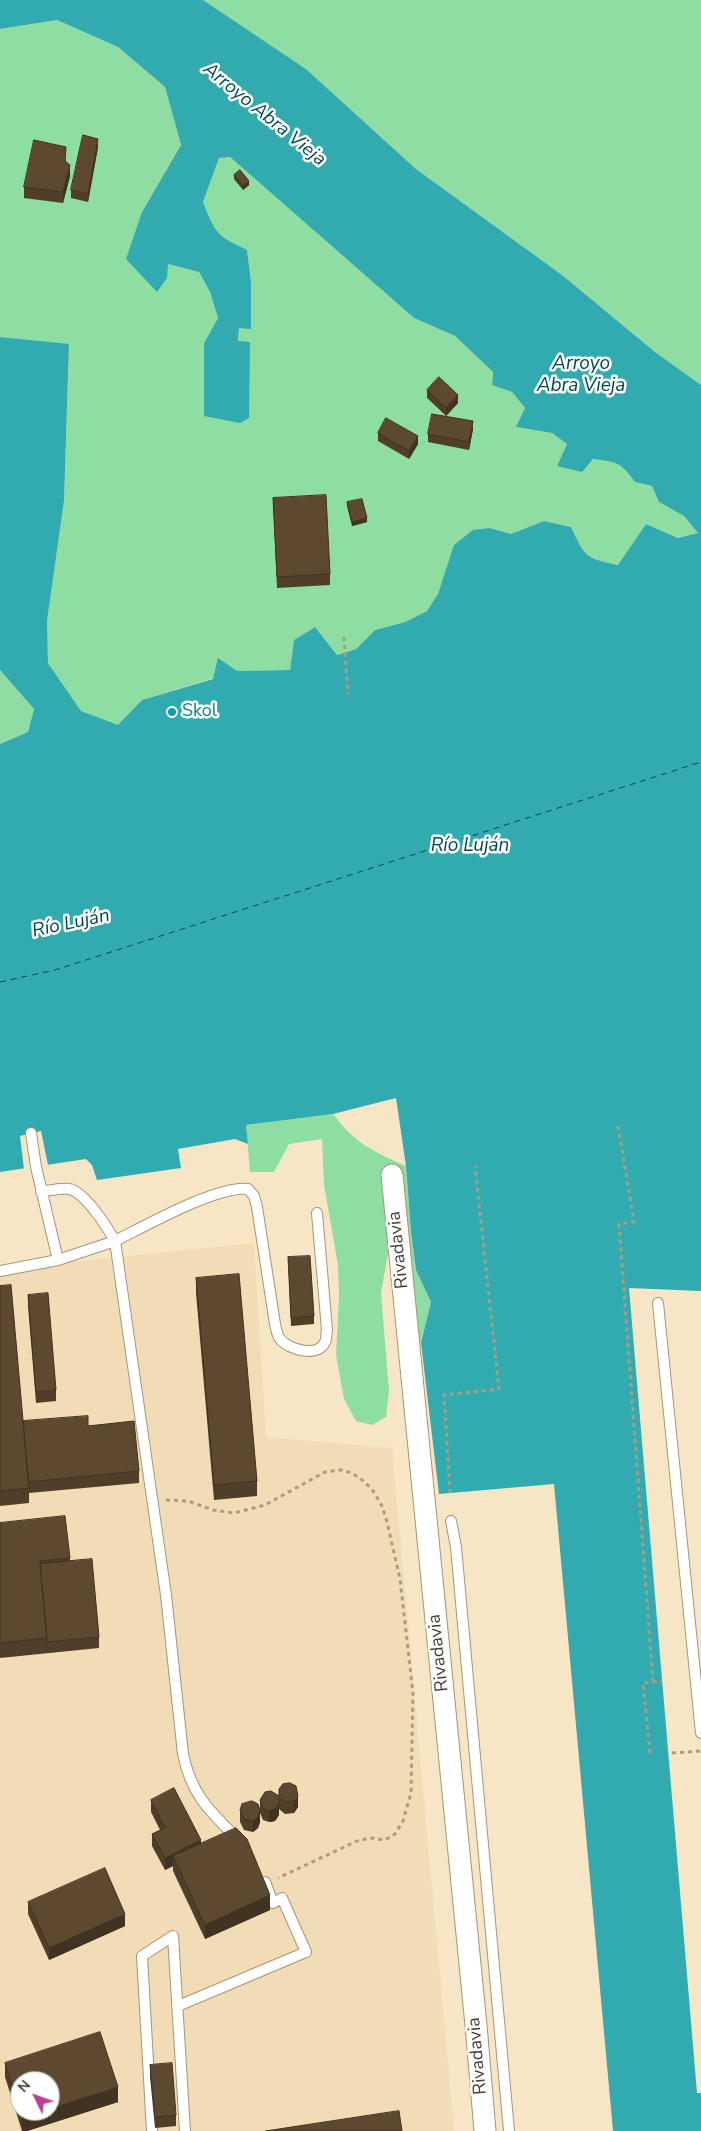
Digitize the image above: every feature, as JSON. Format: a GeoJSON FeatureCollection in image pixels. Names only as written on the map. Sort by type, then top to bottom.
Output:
{"type":"FeatureCollection","features":[{"type":"Feature","properties":{"kind":"street","name":"Rivadavia"},"geometry":{"type":"LineString","coordinates":[[392,1175],[485,2131]]}},
{"type":"Feature","properties":{"kind":"lane"},"geometry":{"type":"LineString","coordinates":[[31,1133],[58,1260]]}},
{"type":"Feature","properties":{"kind":"lane"},"geometry":{"type":"LineString","coordinates":[[0,1271],[58,1260],[115,1241],[209,1197],[239,1188],[248,1189],[254,1196],[274,1324],[279,1338],[289,1347],[305,1351],[320,1348],[325,1342],[327,1330],[316,1213]]}},
{"type":"Feature","properties":{"kind":"lane"},"geometry":{"type":"LineString","coordinates":[[42,1191],[69,1190],[80,1194],[108,1228],[115,1241],[153,1502],[187,1774],[202,1802],[213,1816],[245,1846]]}},
{"type":"Feature","properties":{"kind":"lane"},"geometry":{"type":"LineString","coordinates":[[658,1303],[701,1733]]}},
{"type":"Feature","properties":{"kind":"lane"},"geometry":{"type":"LineString","coordinates":[[451,1521],[456,1547],[509,2131]]}},
{"type":"Feature","properties":{"kind":"lane"},"geometry":{"type":"LineString","coordinates":[[178,2006],[306,1952],[282,1898],[273,1903],[259,1870]]}},
{"type":"Feature","properties":{"kind":"lane"},"geometry":{"type":"LineString","coordinates":[[152,2131],[142,1956],[173,1936],[186,2131]]}},
{"type":"Feature","properties":{"kind":"path"},"geometry":{"type":"LineString","coordinates":[[344,637],[348,695]]}},
{"type":"Feature","properties":{"kind":"path"},"geometry":{"type":"LineString","coordinates":[[618,1126],[634,1222],[619,1224],[653,1682]]}},
{"type":"Feature","properties":{"kind":"path"},"geometry":{"type":"LineString","coordinates":[[450,1493],[444,1395],[499,1389],[475,1166]]}},
{"type":"Feature","properties":{"kind":"path"},"geometry":{"type":"LineString","coordinates":[[153,1502],[171,1499],[188,1501],[213,1510],[234,1513],[265,1505],[325,1472],[341,1470],[352,1473],[372,1489],[382,1506],[387,1522],[400,1579],[413,1693],[411,1793],[403,1821],[395,1834],[385,1840],[370,1838],[357,1840],[265,1884]]}},
{"type":"Feature","properties":{"kind":"path"},"geometry":{"type":"LineString","coordinates":[[650,1753],[644,1683],[662,1681]]}},
{"type":"Feature","properties":{"kind":"path"},"geometry":{"type":"LineString","coordinates":[[672,1754],[701,1751]]}},
{"type":"Feature","properties":{"kind":"shaded area"},"geometry":{"type":"Polygon","coordinates":[[[254,1243],[266,1437],[392,1448],[454,2131],[0,2131],[0,1269],[254,1243]]]}},
{"type":"Feature","properties":{"kind":"green space"},"geometry":{"type":"Polygon","coordinates":[[[203,0],[701,0],[701,385],[655,352],[562,275],[416,169],[306,69],[203,0]]]}},
{"type":"Feature","properties":{"kind":"green space"},"geometry":{"type":"Polygon","coordinates":[[[57,20],[118,47],[165,87],[181,145],[142,212],[168,264],[199,272],[210,292],[218,318],[204,343],[250,342],[238,342],[239,328],[251,328],[251,282],[247,251],[218,232],[203,202],[219,158],[230,157],[414,318],[455,336],[493,372],[492,385],[512,392],[525,408],[517,427],[552,433],[567,444],[557,466],[599,459],[616,462],[627,469],[635,482],[652,486],[659,502],[684,516],[698,533],[678,538],[646,524],[619,565],[588,555],[583,551],[571,527],[544,521],[511,534],[490,528],[447,570],[438,594],[427,611],[405,622],[375,630],[356,649],[337,655],[315,627],[294,640],[290,670],[237,671],[142,700],[118,726],[81,711],[48,663],[47,621],[64,501],[69,345],[0,337],[0,29],[57,20]],[[427,398],[445,416],[458,403],[427,398]]]}},
{"type":"Feature","properties":{"kind":"green space"},"geometry":{"type":"Polygon","coordinates":[[[0,670],[34,709],[28,732],[0,744],[0,670]]]}},
{"type":"Feature","properties":{"kind":"green space"},"geometry":{"type":"Polygon","coordinates":[[[333,1114],[349,1133],[365,1146],[406,1166],[416,1270],[431,1302],[421,1343],[388,1253],[381,1293],[389,1391],[386,1417],[372,1425],[356,1421],[344,1399],[336,1355],[339,1296],[338,1265],[324,1185],[322,1139],[289,1144],[274,1172],[250,1172],[246,1125],[333,1114]]]}},
{"type":"Feature","properties":{"kind":"water"},"geometry":{"type":"Polygon","coordinates":[[[0,0],[203,0],[306,69],[416,169],[562,275],[655,352],[701,385],[701,1291],[629,1288],[697,2093],[701,2093],[701,2131],[613,2131],[554,1484],[439,1494],[421,1343],[431,1302],[416,1270],[406,1166],[396,1098],[333,1114],[246,1125],[248,1144],[235,1139],[178,1149],[181,1168],[97,1180],[92,1165],[86,1159],[0,1172],[0,744],[28,732],[34,709],[0,670],[0,337],[69,344],[64,501],[47,621],[48,663],[81,711],[118,725],[142,700],[213,679],[218,658],[237,671],[290,670],[294,640],[315,627],[337,655],[356,649],[375,630],[405,622],[427,611],[438,594],[454,545],[473,530],[490,528],[511,534],[544,521],[571,527],[587,555],[618,565],[646,524],[678,538],[698,533],[684,516],[659,502],[652,486],[635,482],[626,470],[618,464],[593,459],[582,472],[557,466],[567,444],[552,433],[516,427],[525,408],[512,392],[492,385],[493,372],[455,336],[414,318],[230,157],[219,158],[203,202],[218,232],[229,241],[247,250],[251,282],[251,329],[239,328],[238,341],[250,342],[249,418],[240,423],[204,416],[204,343],[218,318],[210,292],[199,272],[168,264],[167,278],[157,292],[126,259],[142,212],[181,145],[165,87],[118,47],[57,20],[0,29],[0,0]]]}},
{"type":"Feature","properties":{"kind":"pier"},"geometry":{"type":"Polygon","coordinates":[[[41,1131],[48,1165],[24,1169],[20,1136],[41,1131]]]}},
{"type":"Feature","properties":{"kind":"building"},"geometry":{"type":"Polygon","coordinates":[[[83,135],[98,139],[88,194],[71,190],[83,135]]]}},
{"type":"Feature","properties":{"kind":"building"},"geometry":{"type":"Polygon","coordinates":[[[34,140],[66,147],[65,161],[70,165],[63,192],[24,187],[34,140]]]}},
{"type":"Feature","properties":{"kind":"building"},"geometry":{"type":"Polygon","coordinates":[[[240,170],[249,181],[243,186],[234,175],[240,170]]]}},
{"type":"Feature","properties":{"kind":"building"},"geometry":{"type":"Polygon","coordinates":[[[439,377],[458,395],[446,408],[427,390],[439,377]]]}},
{"type":"Feature","properties":{"kind":"building"},"geometry":{"type":"Polygon","coordinates":[[[432,414],[473,421],[469,442],[428,434],[432,414]]]}},
{"type":"Feature","properties":{"kind":"building"},"geometry":{"type":"Polygon","coordinates":[[[386,418],[418,436],[409,451],[378,433],[386,418]]]}},
{"type":"Feature","properties":{"kind":"building"},"geometry":{"type":"Polygon","coordinates":[[[326,495],[330,574],[277,577],[273,498],[326,495]]]}},
{"type":"Feature","properties":{"kind":"building"},"geometry":{"type":"Polygon","coordinates":[[[362,499],[367,518],[352,522],[347,502],[362,499]]]}},
{"type":"Feature","properties":{"kind":"building"},"geometry":{"type":"Polygon","coordinates":[[[310,1256],[314,1316],[291,1318],[288,1257],[310,1256]]]}},
{"type":"Feature","properties":{"kind":"building"},"geometry":{"type":"Polygon","coordinates":[[[239,1274],[257,1481],[214,1485],[196,1278],[239,1274]]]}},
{"type":"Feature","properties":{"kind":"building"},"geometry":{"type":"Polygon","coordinates":[[[11,1285],[29,1488],[0,1491],[0,1286],[11,1285]]]}},
{"type":"Feature","properties":{"kind":"building"},"geometry":{"type":"Polygon","coordinates":[[[48,1293],[56,1390],[36,1392],[28,1295],[48,1293]]]}},
{"type":"Feature","properties":{"kind":"building"},"geometry":{"type":"Polygon","coordinates":[[[88,1416],[88,1426],[134,1421],[139,1471],[28,1482],[23,1421],[88,1416]]]}},
{"type":"Feature","properties":{"kind":"building"},"geometry":{"type":"Polygon","coordinates":[[[65,1516],[70,1558],[40,1561],[47,1638],[0,1643],[0,1523],[65,1516]]]}},
{"type":"Feature","properties":{"kind":"building"},"geometry":{"type":"Polygon","coordinates":[[[92,1559],[99,1637],[47,1642],[40,1564],[92,1559]]]}},
{"type":"Feature","properties":{"kind":"building"},"geometry":{"type":"Polygon","coordinates":[[[290,1783],[296,1786],[298,1796],[294,1801],[285,1802],[279,1798],[279,1804],[275,1809],[269,1811],[263,1809],[260,1800],[265,1792],[271,1791],[279,1796],[279,1789],[283,1784],[290,1783]]]}},
{"type":"Feature","properties":{"kind":"building"},"geometry":{"type":"Polygon","coordinates":[[[174,1788],[201,1840],[165,1858],[152,1834],[165,1828],[151,1800],[174,1788]]]}},
{"type":"Feature","properties":{"kind":"building"},"geometry":{"type":"Polygon","coordinates":[[[252,1801],[258,1804],[260,1810],[258,1817],[253,1821],[244,1819],[240,1810],[242,1804],[252,1801]]]}},
{"type":"Feature","properties":{"kind":"building"},"geometry":{"type":"Polygon","coordinates":[[[236,1828],[247,1839],[270,1895],[205,1925],[173,1856],[236,1828]]]}},
{"type":"Feature","properties":{"kind":"building"},"geometry":{"type":"Polygon","coordinates":[[[105,1868],[125,1914],[49,1948],[28,1902],[105,1868]]]}},
{"type":"Feature","properties":{"kind":"building"},"geometry":{"type":"Polygon","coordinates":[[[100,2032],[118,2087],[60,2106],[60,2071],[10,2071],[10,2079],[5,2063],[100,2032]]]}},
{"type":"Feature","properties":{"kind":"building"},"geometry":{"type":"Polygon","coordinates":[[[172,2063],[176,2115],[155,2117],[150,2065],[172,2063]]]}},
{"type":"Feature","properties":{"kind":"building"},"geometry":{"type":"Polygon","coordinates":[[[399,2111],[402,2131],[266,2131],[399,2111]]]}},
{"type":"Feature","properties":{"kind":"ferry route"},"geometry":{"type":"LineString","coordinates":[[0,982],[55,970],[701,762]]}},
{"type":"Feature","properties":{"kind":"place","name":"Skol"},"geometry":{"type":"Point","coordinates":[172,712]}},
{"type":"Feature","properties":{"kind":"water label","name":"Arroyo Abra Vieja"},"geometry":{"type":"Point","coordinates":[264,115]}},
{"type":"Feature","properties":{"kind":"water label","name":"Arroyo Abra Vieja"},"geometry":{"type":"Point","coordinates":[581,375]}},
{"type":"Feature","properties":{"kind":"water label","name":"Río Luján"},"geometry":{"type":"Point","coordinates":[470,846]}},
{"type":"Feature","properties":{"kind":"water label","name":"Río Luján"},"geometry":{"type":"Point","coordinates":[71,924]}}]}
